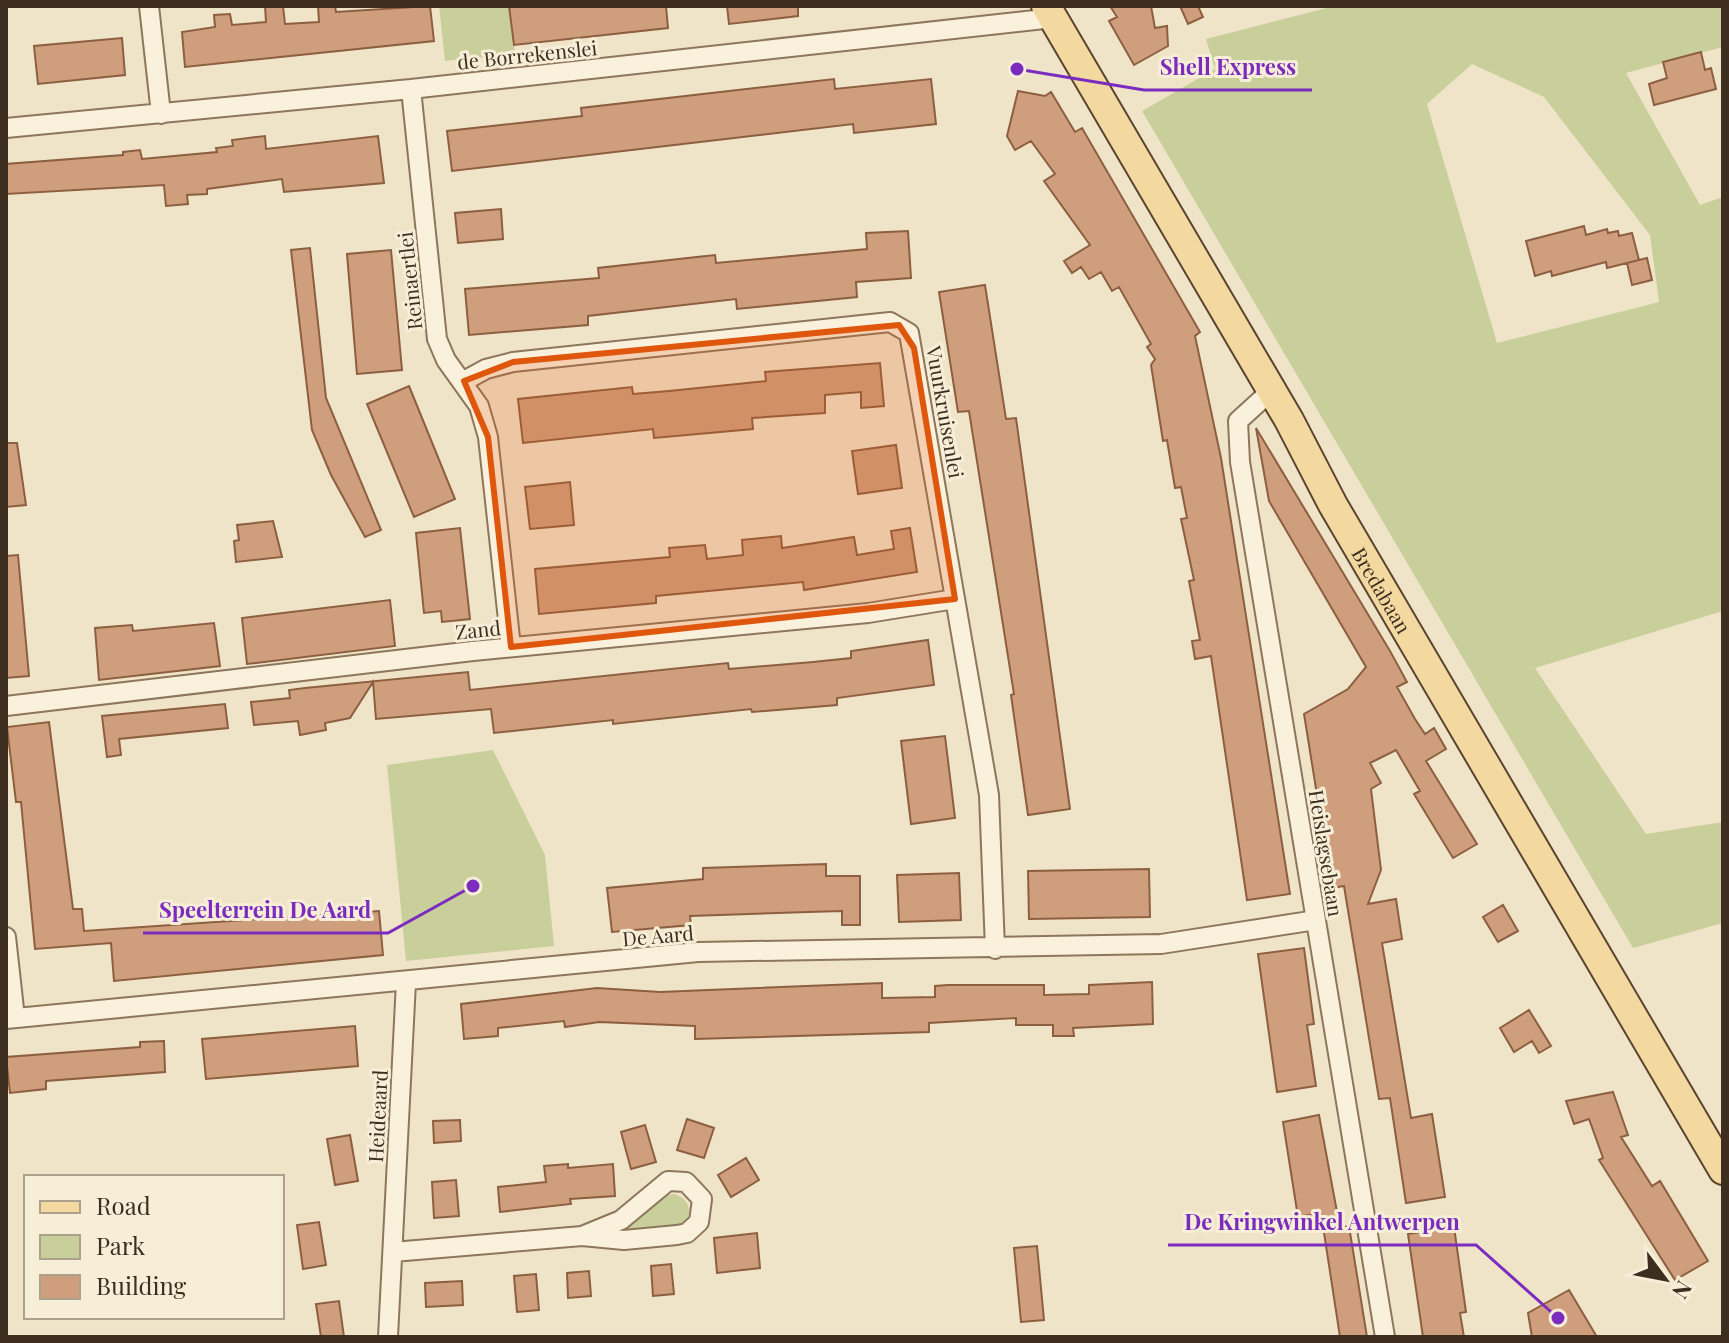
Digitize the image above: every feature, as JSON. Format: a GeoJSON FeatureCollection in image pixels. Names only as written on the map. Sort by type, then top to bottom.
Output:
{"type":"FeatureCollection","features":[{"type":"Feature","properties":{"kind":"main road","name":"Bredabaan"},"geometry":{"type":"LineString","coordinates":[[1050,12],[1272,390],[1333,505],[1723,1170]]}},
{"type":"Feature","properties":{"kind":"street"},"geometry":{"type":"LineString","coordinates":[[149,6],[161,114]]}},
{"type":"Feature","properties":{"kind":"street","name":"de Borrekenslei"},"geometry":{"type":"LineString","coordinates":[[6,128],[411,89],[1050,12]]}},
{"type":"Feature","properties":{"kind":"street","name":"Reinaertlei"},"geometry":{"type":"LineString","coordinates":[[411,89],[437,339],[446,360],[479,406],[488,437],[511,647]]}},
{"type":"Feature","properties":{"kind":"street","name":"Vuurkruisenlei"},"geometry":{"type":"LineString","coordinates":[[464,381],[486,369],[513,362],[890,322],[909,333],[989,795],[995,949]]}},
{"type":"Feature","properties":{"kind":"street","name":"Heislagsebaan"},"geometry":{"type":"LineString","coordinates":[[1272,390],[1244,412],[1237,432],[1385,1337]]}},
{"type":"Feature","properties":{"kind":"street","name":"Zand"},"geometry":{"type":"LineString","coordinates":[[6,706],[511,647],[868,613],[955,599]]}},
{"type":"Feature","properties":{"kind":"street","name":"De Aard"},"geometry":{"type":"LineString","coordinates":[[10,1019],[698,952],[1161,944],[1316,920]]}},
{"type":"Feature","properties":{"kind":"street"},"geometry":{"type":"LineString","coordinates":[[6,937],[10,1019]]}},
{"type":"Feature","properties":{"kind":"street","name":"Heideaard"},"geometry":{"type":"LineString","coordinates":[[388,1337],[406,982]]}},
{"type":"Feature","properties":{"kind":"street"},"geometry":{"type":"LineString","coordinates":[[393,1252],[582,1236],[624,1240],[687,1233],[699,1222],[702,1199],[686,1182],[668,1181],[621,1220],[582,1236]]}},
{"type":"Feature","properties":{"kind":"highlighted area"},"geometry":{"type":"Polygon","coordinates":[[[899,325],[914,348],[955,599],[511,647],[488,437],[464,381],[513,362],[899,325]]]}},
{"type":"Feature","properties":{"kind":"green space"},"geometry":{"type":"Polygon","coordinates":[[[439,6],[509,6],[515,54],[445,61],[439,6]]]}},
{"type":"Feature","properties":{"kind":"green space"},"geometry":{"type":"Polygon","coordinates":[[[1334,6],[1723,6],[1723,47],[1626,73],[1700,205],[1723,197],[1723,611],[1535,668],[1646,834],[1723,822],[1723,923],[1633,948],[1142,111],[1215,69],[1206,39],[1334,6]],[[1472,64],[1427,104],[1497,343],[1659,302],[1650,235],[1544,97],[1472,64]]]}},
{"type":"Feature","properties":{"kind":"green space"},"geometry":{"type":"Polygon","coordinates":[[[493,750],[545,855],[554,946],[406,961],[387,765],[493,750]]]}},
{"type":"Feature","properties":{"kind":"green space"},"geometry":{"type":"Polygon","coordinates":[[[674,1194],[684,1199],[689,1208],[683,1227],[622,1236],[616,1231],[657,1197],[674,1194]]]}},
{"type":"Feature","properties":{"kind":"building"},"geometry":{"type":"Polygon","coordinates":[[[265,6],[283,6],[285,24],[319,22],[318,6],[335,6],[336,12],[430,6],[434,41],[185,67],[182,32],[215,27],[214,15],[230,14],[232,25],[266,22],[265,6]]]}},
{"type":"Feature","properties":{"kind":"building"},"geometry":{"type":"Polygon","coordinates":[[[509,6],[666,6],[668,28],[514,45],[509,6]]]}},
{"type":"Feature","properties":{"kind":"building"},"geometry":{"type":"Polygon","coordinates":[[[727,6],[798,6],[798,16],[729,24],[727,6]]]}},
{"type":"Feature","properties":{"kind":"building"},"geometry":{"type":"Polygon","coordinates":[[[1110,6],[1151,6],[1155,28],[1167,26],[1168,46],[1134,65],[1109,21],[1117,17],[1110,6]]]}},
{"type":"Feature","properties":{"kind":"building"},"geometry":{"type":"Polygon","coordinates":[[[1180,6],[1198,6],[1203,17],[1188,24],[1180,6]]]}},
{"type":"Feature","properties":{"kind":"building"},"geometry":{"type":"Polygon","coordinates":[[[122,38],[125,75],[38,84],[34,46],[122,38]]]}},
{"type":"Feature","properties":{"kind":"building"},"geometry":{"type":"Polygon","coordinates":[[[1701,52],[1705,70],[1711,68],[1716,89],[1654,105],[1649,84],[1667,78],[1663,62],[1701,52]]]}},
{"type":"Feature","properties":{"kind":"building"},"geometry":{"type":"Polygon","coordinates":[[[834,79],[835,89],[931,79],[936,124],[854,133],[853,124],[452,171],[447,131],[582,116],[581,108],[834,79]]]}},
{"type":"Feature","properties":{"kind":"building"},"geometry":{"type":"Polygon","coordinates":[[[1018,91],[1045,96],[1051,92],[1075,132],[1082,128],[1200,332],[1195,336],[1221,458],[1290,894],[1247,900],[1211,656],[1195,659],[1192,641],[1200,640],[1189,581],[1194,580],[1181,519],[1187,518],[1181,487],[1175,488],[1167,440],[1163,441],[1151,365],[1155,359],[1147,347],[1151,344],[1119,287],[1112,291],[1101,272],[1089,279],[1081,267],[1072,273],[1064,261],[1090,245],[1044,181],[1055,174],[1031,141],[1015,150],[1007,136],[1018,91]]]}},
{"type":"Feature","properties":{"kind":"building"},"geometry":{"type":"Polygon","coordinates":[[[265,136],[266,149],[378,136],[384,183],[284,192],[282,179],[207,189],[207,194],[187,195],[188,204],[166,206],[164,185],[6,194],[6,164],[123,155],[123,152],[140,150],[142,159],[217,152],[216,148],[233,146],[232,140],[265,136]]]}},
{"type":"Feature","properties":{"kind":"building"},"geometry":{"type":"Polygon","coordinates":[[[501,209],[503,239],[458,243],[455,213],[501,209]]]}},
{"type":"Feature","properties":{"kind":"building"},"geometry":{"type":"Polygon","coordinates":[[[1584,226],[1586,235],[1607,229],[1608,233],[1618,231],[1619,236],[1632,233],[1639,260],[1607,268],[1606,262],[1552,276],[1551,271],[1535,276],[1526,241],[1584,226]]]}},
{"type":"Feature","properties":{"kind":"building"},"geometry":{"type":"Polygon","coordinates":[[[908,231],[911,278],[856,282],[857,297],[737,309],[736,299],[588,316],[588,325],[469,335],[465,289],[599,278],[598,268],[715,255],[716,263],[867,249],[866,233],[908,231]]]}},
{"type":"Feature","properties":{"kind":"building"},"geometry":{"type":"Polygon","coordinates":[[[310,248],[326,398],[381,530],[365,537],[331,475],[312,430],[291,250],[310,248]]]}},
{"type":"Feature","properties":{"kind":"building"},"geometry":{"type":"Polygon","coordinates":[[[391,250],[402,370],[357,374],[347,254],[391,250]]]}},
{"type":"Feature","properties":{"kind":"building"},"geometry":{"type":"Polygon","coordinates":[[[1647,258],[1652,280],[1632,285],[1627,263],[1647,258]]]}},
{"type":"Feature","properties":{"kind":"building"},"geometry":{"type":"Polygon","coordinates":[[[985,285],[1006,419],[1016,418],[1070,809],[1028,815],[1011,695],[1014,694],[969,411],[958,412],[939,292],[985,285]]]}},
{"type":"Feature","properties":{"kind":"building"},"geometry":{"type":"Polygon","coordinates":[[[880,363],[884,406],[861,408],[861,392],[825,395],[825,413],[752,418],[753,429],[654,438],[653,429],[523,443],[518,399],[632,387],[633,394],[669,391],[766,381],[765,372],[880,363]]]}},
{"type":"Feature","properties":{"kind":"building"},"geometry":{"type":"Polygon","coordinates":[[[409,386],[455,499],[414,517],[367,404],[409,386]]]}},
{"type":"Feature","properties":{"kind":"building"},"geometry":{"type":"Polygon","coordinates":[[[1256,428],[1407,682],[1397,687],[1415,719],[1425,734],[1434,728],[1446,749],[1426,761],[1477,844],[1453,858],[1414,794],[1420,791],[1396,750],[1370,763],[1381,783],[1371,789],[1381,870],[1368,904],[1396,899],[1402,939],[1382,943],[1411,1118],[1432,1114],[1445,1197],[1406,1203],[1390,1098],[1379,1099],[1344,886],[1332,888],[1304,714],[1348,689],[1366,667],[1269,501],[1256,428]]]}},
{"type":"Feature","properties":{"kind":"building"},"geometry":{"type":"Polygon","coordinates":[[[6,443],[17,443],[26,505],[6,507],[6,443]]]}},
{"type":"Feature","properties":{"kind":"building"},"geometry":{"type":"Polygon","coordinates":[[[896,445],[902,488],[858,494],[852,451],[896,445]]]}},
{"type":"Feature","properties":{"kind":"building"},"geometry":{"type":"Polygon","coordinates":[[[570,482],[574,525],[530,529],[525,487],[570,482]]]}},
{"type":"Feature","properties":{"kind":"building"},"geometry":{"type":"Polygon","coordinates":[[[273,521],[282,557],[236,562],[234,541],[239,540],[237,525],[273,521]]]}},
{"type":"Feature","properties":{"kind":"building"},"geometry":{"type":"Polygon","coordinates":[[[460,528],[470,619],[442,622],[441,611],[424,613],[416,533],[460,528]]]}},
{"type":"Feature","properties":{"kind":"building"},"geometry":{"type":"Polygon","coordinates":[[[910,528],[917,572],[804,590],[803,582],[656,596],[656,603],[539,614],[535,569],[670,557],[669,548],[705,545],[707,559],[743,555],[742,540],[781,536],[782,548],[854,537],[857,555],[894,549],[891,531],[910,528]]]}},
{"type":"Feature","properties":{"kind":"building"},"geometry":{"type":"Polygon","coordinates":[[[18,555],[29,676],[6,678],[6,556],[18,555]]]}},
{"type":"Feature","properties":{"kind":"building"},"geometry":{"type":"Polygon","coordinates":[[[390,600],[395,646],[247,664],[242,618],[390,600]]]}},
{"type":"Feature","properties":{"kind":"building"},"geometry":{"type":"Polygon","coordinates":[[[214,623],[220,666],[99,680],[95,628],[132,625],[133,631],[214,623]]]}},
{"type":"Feature","properties":{"kind":"building"},"geometry":{"type":"Polygon","coordinates":[[[928,640],[934,685],[837,698],[837,705],[752,712],[751,709],[613,724],[613,720],[494,733],[491,709],[376,719],[373,682],[350,718],[325,723],[326,730],[300,735],[298,721],[254,725],[251,702],[290,698],[289,690],[468,672],[470,690],[728,663],[729,669],[813,662],[851,658],[851,651],[928,640]]]}},
{"type":"Feature","properties":{"kind":"building"},"geometry":{"type":"Polygon","coordinates":[[[225,704],[228,728],[119,739],[121,755],[107,757],[102,716],[225,704]]]}},
{"type":"Feature","properties":{"kind":"building"},"geometry":{"type":"Polygon","coordinates":[[[49,722],[73,909],[82,909],[84,931],[379,911],[383,955],[114,981],[111,943],[35,949],[21,802],[16,802],[7,727],[49,722]]]}},
{"type":"Feature","properties":{"kind":"building"},"geometry":{"type":"Polygon","coordinates":[[[945,736],[955,818],[911,824],[901,741],[945,736]]]}},
{"type":"Feature","properties":{"kind":"building"},"geometry":{"type":"Polygon","coordinates":[[[826,864],[826,876],[860,876],[860,925],[842,925],[842,911],[690,916],[691,925],[612,932],[607,888],[703,879],[703,868],[826,864]]]}},
{"type":"Feature","properties":{"kind":"building"},"geometry":{"type":"Polygon","coordinates":[[[1149,869],[1150,917],[1029,919],[1028,871],[1149,869]]]}},
{"type":"Feature","properties":{"kind":"building"},"geometry":{"type":"Polygon","coordinates":[[[959,873],[961,920],[899,922],[897,875],[959,873]]]}},
{"type":"Feature","properties":{"kind":"building"},"geometry":{"type":"Polygon","coordinates":[[[1503,905],[1518,931],[1498,942],[1483,917],[1503,905]]]}},
{"type":"Feature","properties":{"kind":"building"},"geometry":{"type":"Polygon","coordinates":[[[1304,948],[1314,1024],[1307,1025],[1316,1086],[1277,1092],[1258,954],[1304,948]]]}},
{"type":"Feature","properties":{"kind":"building"},"geometry":{"type":"Polygon","coordinates":[[[1152,982],[1153,1024],[1073,1028],[1074,1036],[1053,1036],[1053,1025],[1016,1025],[1016,1018],[929,1023],[929,1032],[695,1039],[695,1026],[599,1022],[565,1027],[564,1021],[498,1028],[498,1036],[464,1039],[461,1004],[597,988],[660,992],[882,983],[882,998],[935,997],[935,986],[948,985],[1044,985],[1044,995],[1089,994],[1089,985],[1152,982]]]}},
{"type":"Feature","properties":{"kind":"building"},"geometry":{"type":"Polygon","coordinates":[[[1529,1010],[1551,1046],[1539,1053],[1532,1041],[1514,1052],[1500,1028],[1529,1010]]]}},
{"type":"Feature","properties":{"kind":"building"},"geometry":{"type":"Polygon","coordinates":[[[355,1026],[358,1066],[206,1079],[202,1039],[355,1026]]]}},
{"type":"Feature","properties":{"kind":"building"},"geometry":{"type":"Polygon","coordinates":[[[164,1041],[165,1072],[46,1081],[46,1089],[10,1093],[6,1057],[140,1047],[140,1042],[164,1041]]]}},
{"type":"Feature","properties":{"kind":"building"},"geometry":{"type":"Polygon","coordinates":[[[1613,1092],[1628,1135],[1621,1137],[1652,1186],[1660,1181],[1708,1261],[1675,1280],[1599,1160],[1603,1158],[1589,1119],[1574,1124],[1566,1101],[1613,1092]]]}},
{"type":"Feature","properties":{"kind":"building"},"geometry":{"type":"Polygon","coordinates":[[[1319,1115],[1340,1228],[1349,1226],[1367,1337],[1340,1337],[1321,1213],[1298,1217],[1283,1122],[1319,1115]]]}},
{"type":"Feature","properties":{"kind":"building"},"geometry":{"type":"Polygon","coordinates":[[[687,1119],[714,1128],[704,1158],[677,1150],[687,1119]]]}},
{"type":"Feature","properties":{"kind":"building"},"geometry":{"type":"Polygon","coordinates":[[[460,1120],[461,1141],[434,1143],[433,1121],[460,1120]]]}},
{"type":"Feature","properties":{"kind":"building"},"geometry":{"type":"Polygon","coordinates":[[[645,1125],[656,1162],[631,1169],[621,1132],[645,1125]]]}},
{"type":"Feature","properties":{"kind":"building"},"geometry":{"type":"Polygon","coordinates":[[[350,1135],[358,1181],[335,1185],[327,1139],[350,1135]]]}},
{"type":"Feature","properties":{"kind":"building"},"geometry":{"type":"Polygon","coordinates":[[[746,1158],[759,1180],[731,1197],[718,1175],[746,1158]]]}},
{"type":"Feature","properties":{"kind":"building"},"geometry":{"type":"Polygon","coordinates":[[[568,1164],[568,1168],[613,1164],[615,1196],[570,1199],[571,1204],[500,1212],[498,1187],[546,1182],[544,1166],[568,1164]]]}},
{"type":"Feature","properties":{"kind":"building"},"geometry":{"type":"Polygon","coordinates":[[[456,1180],[459,1216],[434,1218],[432,1182],[456,1180]]]}},
{"type":"Feature","properties":{"kind":"building"},"geometry":{"type":"Polygon","coordinates":[[[319,1222],[326,1265],[303,1269],[297,1225],[319,1222]]]}},
{"type":"Feature","properties":{"kind":"building"},"geometry":{"type":"Polygon","coordinates":[[[1454,1227],[1466,1312],[1460,1313],[1464,1337],[1423,1337],[1408,1234],[1454,1227]]]}},
{"type":"Feature","properties":{"kind":"building"},"geometry":{"type":"Polygon","coordinates":[[[757,1233],[760,1268],[717,1273],[714,1238],[757,1233]]]}},
{"type":"Feature","properties":{"kind":"building"},"geometry":{"type":"Polygon","coordinates":[[[1037,1246],[1044,1320],[1021,1322],[1014,1248],[1037,1246]]]}},
{"type":"Feature","properties":{"kind":"building"},"geometry":{"type":"Polygon","coordinates":[[[671,1264],[674,1294],[653,1296],[651,1266],[671,1264]]]}},
{"type":"Feature","properties":{"kind":"building"},"geometry":{"type":"Polygon","coordinates":[[[589,1271],[591,1296],[568,1298],[567,1273],[589,1271]]]}},
{"type":"Feature","properties":{"kind":"building"},"geometry":{"type":"Polygon","coordinates":[[[536,1274],[539,1310],[517,1312],[514,1276],[536,1274]]]}},
{"type":"Feature","properties":{"kind":"building"},"geometry":{"type":"Polygon","coordinates":[[[462,1281],[463,1305],[426,1307],[425,1283],[462,1281]]]}},
{"type":"Feature","properties":{"kind":"building"},"geometry":{"type":"Polygon","coordinates":[[[1569,1290],[1597,1337],[1532,1337],[1528,1313],[1569,1290]]]}},
{"type":"Feature","properties":{"kind":"building"},"geometry":{"type":"Polygon","coordinates":[[[339,1301],[344,1337],[321,1337],[316,1304],[339,1301]]]}},
{"type":"Feature","properties":{"kind":"place","name":"Shell Express"},"geometry":{"type":"Point","coordinates":[1017,69]}},
{"type":"Feature","properties":{"kind":"place","name":"Speelterrein De Aard"},"geometry":{"type":"Point","coordinates":[473,886]}},
{"type":"Feature","properties":{"kind":"place","name":"De Kringwinkel Antwerpen"},"geometry":{"type":"Point","coordinates":[1558,1318]}}]}
